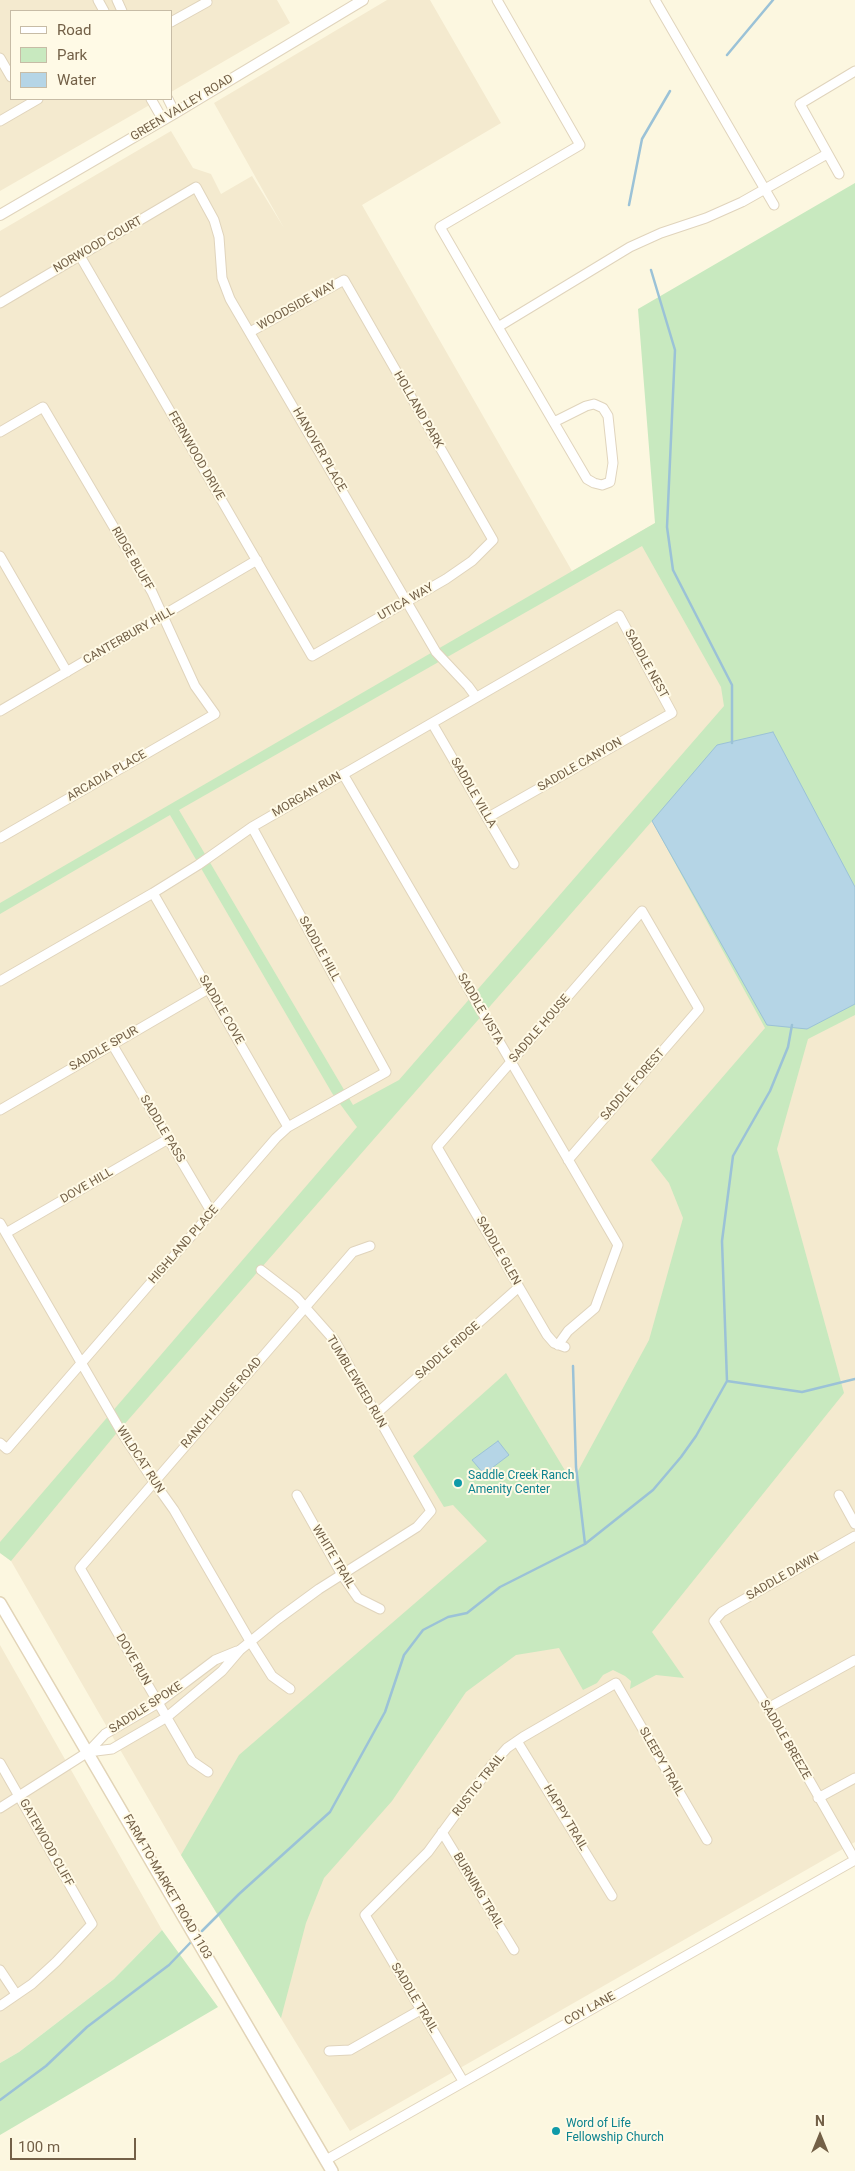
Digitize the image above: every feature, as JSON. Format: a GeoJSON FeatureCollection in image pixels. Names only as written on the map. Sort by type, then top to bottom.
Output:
{"type":"FeatureCollection","features":[{"type":"Feature","properties":{"kind":"main road","name":"FARM-TO-MARKET ROAD 1103"},"geometry":{"type":"LineString","coordinates":[[0,1603],[332,2171]]}},
{"type":"Feature","properties":{"kind":"street","name":"GREEN VALLEY ROAD"},"geometry":{"type":"LineString","coordinates":[[0,214],[175,113],[363,0]]}},
{"type":"Feature","properties":{"kind":"street"},"geometry":{"type":"LineString","coordinates":[[497,0],[580,146],[440,227],[587,479],[602,485],[610,482],[613,463],[608,416],[603,408],[594,404],[586,406],[554,422]]}},
{"type":"Feature","properties":{"kind":"street"},"geometry":{"type":"LineString","coordinates":[[655,0],[774,204]]}},
{"type":"Feature","properties":{"kind":"street"},"geometry":{"type":"LineString","coordinates":[[172,21],[206,1]]}},
{"type":"Feature","properties":{"kind":"street"},"geometry":{"type":"LineString","coordinates":[[0,58],[10,76]]}},
{"type":"Feature","properties":{"kind":"street"},"geometry":{"type":"LineString","coordinates":[[839,174],[800,104],[855,71]]}},
{"type":"Feature","properties":{"kind":"street"},"geometry":{"type":"LineString","coordinates":[[152,100],[163,120]]}},
{"type":"Feature","properties":{"kind":"street"},"geometry":{"type":"LineString","coordinates":[[168,100],[175,113]]}},
{"type":"Feature","properties":{"kind":"street"},"geometry":{"type":"LineString","coordinates":[[0,121],[26,102]]}},
{"type":"Feature","properties":{"kind":"street"},"geometry":{"type":"LineString","coordinates":[[498,327],[630,247],[660,232],[706,218],[765,189],[827,154]]}},
{"type":"Feature","properties":{"kind":"street","name":"NORWOOD COURT"},"geometry":{"type":"LineString","coordinates":[[0,303],[196,187]]}},
{"type":"Feature","properties":{"kind":"street","name":"HANOVER PLACE"},"geometry":{"type":"LineString","coordinates":[[196,187],[214,220],[219,237],[222,278],[230,300],[438,656],[468,686],[476,697]]}},
{"type":"Feature","properties":{"kind":"street","name":"FERNWOOD DRIVE"},"geometry":{"type":"LineString","coordinates":[[80,256],[312,656]]}},
{"type":"Feature","properties":{"kind":"street","name":"WOODSIDE WAY"},"geometry":{"type":"LineString","coordinates":[[250,332],[344,280]]}},
{"type":"Feature","properties":{"kind":"street","name":"HOLLAND PARK"},"geometry":{"type":"LineString","coordinates":[[344,280],[493,540]]}},
{"type":"Feature","properties":{"kind":"street","name":"RIDGE BLUFF"},"geometry":{"type":"LineString","coordinates":[[0,432],[43,407],[164,615],[195,686],[215,714]]}},
{"type":"Feature","properties":{"kind":"street","name":"UTICA WAY"},"geometry":{"type":"LineString","coordinates":[[312,656],[407,602],[465,566],[493,540]]}},
{"type":"Feature","properties":{"kind":"street"},"geometry":{"type":"LineString","coordinates":[[0,556],[67,672]]}},
{"type":"Feature","properties":{"kind":"street","name":"CANTERBURY HILL"},"geometry":{"type":"LineString","coordinates":[[0,710],[257,560]]}},
{"type":"Feature","properties":{"kind":"street","name":"MORGAN RUN"},"geometry":{"type":"LineString","coordinates":[[0,981],[153,893],[198,865],[252,827],[619,616]]}},
{"type":"Feature","properties":{"kind":"street","name":"SADDLE NEST"},"geometry":{"type":"LineString","coordinates":[[619,616],[672,713]]}},
{"type":"Feature","properties":{"kind":"street","name":"SADDLE CANYON"},"geometry":{"type":"LineString","coordinates":[[487,818],[672,713]]}},
{"type":"Feature","properties":{"kind":"street","name":"ARCADIA PLACE"},"geometry":{"type":"LineString","coordinates":[[0,838],[215,714]]}},
{"type":"Feature","properties":{"kind":"street","name":"SADDLE VILLA"},"geometry":{"type":"LineString","coordinates":[[432,723],[514,864]]}},
{"type":"Feature","properties":{"kind":"street","name":"SADDLE VISTA"},"geometry":{"type":"LineString","coordinates":[[343,774],[618,1245],[595,1308],[568,1331],[562,1346]]}},
{"type":"Feature","properties":{"kind":"street","name":"SADDLE HILL"},"geometry":{"type":"LineString","coordinates":[[252,827],[386,1072]]}},
{"type":"Feature","properties":{"kind":"street","name":"SADDLE COVE"},"geometry":{"type":"LineString","coordinates":[[153,893],[288,1128]]}},
{"type":"Feature","properties":{"kind":"street","name":"SADDLE HOUSE"},"geometry":{"type":"LineString","coordinates":[[437,1147],[642,911],[699,1010]]}},
{"type":"Feature","properties":{"kind":"street","name":"SADDLE SPUR"},"geometry":{"type":"LineString","coordinates":[[0,1110],[208,988]]}},
{"type":"Feature","properties":{"kind":"street","name":"SADDLE FOREST"},"geometry":{"type":"LineString","coordinates":[[568,1160],[699,1010]]}},
{"type":"Feature","properties":{"kind":"street","name":"SADDLE PASS"},"geometry":{"type":"LineString","coordinates":[[112,1044],[212,1213]]}},
{"type":"Feature","properties":{"kind":"street","name":"HIGHLAND PLACE"},"geometry":{"type":"LineString","coordinates":[[4,1446],[83,1363],[276,1138],[288,1128],[386,1072]]}},
{"type":"Feature","properties":{"kind":"street","name":"DOVE HILL"},"geometry":{"type":"LineString","coordinates":[[6,1233],[168,1139]]}},
{"type":"Feature","properties":{"kind":"street","name":"SADDLE GLEN"},"geometry":{"type":"LineString","coordinates":[[437,1147],[547,1335],[562,1346]]}},
{"type":"Feature","properties":{"kind":"street","name":"WILDCAT RUN"},"geometry":{"type":"LineString","coordinates":[[0,1223],[122,1432],[174,1510],[250,1641],[272,1676],[290,1689]]}},
{"type":"Feature","properties":{"kind":"street","name":"RANCH HOUSE ROAD"},"geometry":{"type":"LineString","coordinates":[[80,1568],[353,1252],[370,1246]]}},
{"type":"Feature","properties":{"kind":"street","name":"TUMBLEWEED RUN"},"geometry":{"type":"LineString","coordinates":[[261,1270],[296,1297],[335,1341],[431,1511]]}},
{"type":"Feature","properties":{"kind":"street","name":"SADDLE RIDGE"},"geometry":{"type":"LineString","coordinates":[[376,1414],[519,1288]]}},
{"type":"Feature","properties":{"kind":"street","name":"WHITE TRAIL"},"geometry":{"type":"LineString","coordinates":[[297,1495],[342,1575],[358,1598],[380,1609]]}},
{"type":"Feature","properties":{"kind":"street"},"geometry":{"type":"LineString","coordinates":[[839,1495],[855,1524]]}},
{"type":"Feature","properties":{"kind":"street","name":"SADDLE SPOKE"},"geometry":{"type":"LineString","coordinates":[[88,1752],[112,1749],[167,1717],[222,1671],[240,1650],[278,1618],[417,1527],[431,1511]]}},
{"type":"Feature","properties":{"kind":"street","name":"SADDLE DAWN"},"geometry":{"type":"LineString","coordinates":[[714,1621],[722,1612],[855,1536]]}},
{"type":"Feature","properties":{"kind":"street","name":"DOVE RUN"},"geometry":{"type":"LineString","coordinates":[[80,1568],[192,1761],[208,1772]]}},
{"type":"Feature","properties":{"kind":"street","name":"SADDLE BREEZE"},"geometry":{"type":"LineString","coordinates":[[714,1621],[768,1708],[855,1860]]}},
{"type":"Feature","properties":{"kind":"street","name":"SADDLE SPOKE"},"geometry":{"type":"LineString","coordinates":[[88,1752],[105,1734],[158,1703],[215,1660],[240,1650]]}},
{"type":"Feature","properties":{"kind":"street"},"geometry":{"type":"LineString","coordinates":[[768,1708],[855,1660]]}},
{"type":"Feature","properties":{"kind":"street","name":"RUSTIC TRAIL"},"geometry":{"type":"LineString","coordinates":[[365,1914],[428,1852],[491,1766],[507,1748],[616,1683]]}},
{"type":"Feature","properties":{"kind":"street","name":"SLEEPY TRAIL"},"geometry":{"type":"LineString","coordinates":[[616,1683],[706,1840]]}},
{"type":"Feature","properties":{"kind":"street","name":"HAPPY TRAIL"},"geometry":{"type":"LineString","coordinates":[[517,1741],[612,1896]]}},
{"type":"Feature","properties":{"kind":"street"},"geometry":{"type":"LineString","coordinates":[[0,1808],[88,1752]]}},
{"type":"Feature","properties":{"kind":"street","name":"GATEWOOD CLIFF"},"geometry":{"type":"LineString","coordinates":[[0,1763],[92,1924],[56,1962],[32,1984],[16,1994]]}},
{"type":"Feature","properties":{"kind":"street"},"geometry":{"type":"LineString","coordinates":[[818,1798],[855,1778]]}},
{"type":"Feature","properties":{"kind":"street","name":"BURNING TRAIL"},"geometry":{"type":"LineString","coordinates":[[442,1832],[514,1950]]}},
{"type":"Feature","properties":{"kind":"street","name":"COY LANE"},"geometry":{"type":"LineString","coordinates":[[326,2160],[855,1860]]}},
{"type":"Feature","properties":{"kind":"street","name":"SADDLE TRAIL"},"geometry":{"type":"LineString","coordinates":[[365,1914],[463,2081]]}},
{"type":"Feature","properties":{"kind":"street"},"geometry":{"type":"LineString","coordinates":[[0,1970],[16,1994],[0,2006]]}},
{"type":"Feature","properties":{"kind":"street"},"geometry":{"type":"LineString","coordinates":[[329,2051],[350,2050],[422,2009]]}},
{"type":"Feature","properties":{"kind":"shaded area"},"geometry":{"type":"Polygon","coordinates":[[[0,0],[277,0],[290,23],[172,91],[172,10],[10,10],[10,100],[158,100],[0,191],[0,0]]]}},
{"type":"Feature","properties":{"kind":"shaded area"},"geometry":{"type":"Polygon","coordinates":[[[387,0],[430,0],[501,123],[362,205],[572,571],[655,523],[855,877],[855,1842],[350,2131],[181,1855],[11,1561],[0,1553],[0,231],[171,131],[193,168],[211,174],[221,194],[252,176],[284,228],[214,103],[387,0]]]}},
{"type":"Feature","properties":{"kind":"shaded area"},"geometry":{"type":"Polygon","coordinates":[[[0,1645],[162,1930],[114,1979],[19,2052],[0,2063],[0,1645]]]}},
{"type":"Feature","properties":{"kind":"green space"},"geometry":{"type":"Polygon","coordinates":[[[855,183],[855,1015],[808,1039],[777,1149],[844,1393],[652,1632],[684,1678],[656,1675],[630,1689],[631,1681],[613,1670],[603,1675],[597,1683],[583,1690],[559,1648],[516,1655],[466,1692],[392,1801],[324,1878],[306,1923],[281,2018],[181,1855],[239,1755],[487,1541],[453,1505],[444,1507],[413,1456],[506,1373],[572,1482],[649,1340],[683,1218],[669,1183],[651,1160],[765,1028],[652,821],[115,1435],[11,1561],[0,1553],[0,1542],[357,1127],[332,1093],[170,815],[0,914],[0,903],[655,523],[638,309],[855,183]],[[642,546],[179,810],[353,1105],[399,1080],[724,706],[721,687],[642,546]]]}},
{"type":"Feature","properties":{"kind":"green space"},"geometry":{"type":"Polygon","coordinates":[[[162,1930],[218,2007],[0,2135],[0,2063],[19,2052],[114,1979],[162,1930]]]}},
{"type":"Feature","properties":{"kind":"water"},"geometry":{"type":"Polygon","coordinates":[[[773,732],[855,887],[855,1004],[807,1029],[767,1025],[652,821],[717,745],[773,732]]]}},
{"type":"Feature","properties":{"kind":"water"},"geometry":{"type":"Polygon","coordinates":[[[498,1441],[509,1455],[484,1474],[472,1460],[498,1441]]]}},
{"type":"Feature","properties":{"kind":"waterway"},"geometry":{"type":"LineString","coordinates":[[727,55],[773,0]]}},
{"type":"Feature","properties":{"kind":"waterway"},"geometry":{"type":"LineString","coordinates":[[629,205],[642,139],[670,91]]}},
{"type":"Feature","properties":{"kind":"waterway"},"geometry":{"type":"LineString","coordinates":[[651,270],[675,350],[667,527],[673,570],[732,685],[732,743]]}},
{"type":"Feature","properties":{"kind":"waterway"},"geometry":{"type":"LineString","coordinates":[[202,1931],[239,1894],[330,1812],[385,1712],[404,1655],[423,1630],[448,1617],[467,1613],[500,1587],[585,1544],[653,1490],[696,1436],[727,1381],[722,1241],[733,1156],[770,1091],[788,1047],[792,1025]]}},
{"type":"Feature","properties":{"kind":"waterway"},"geometry":{"type":"LineString","coordinates":[[573,1366],[576,1467],[585,1544]]}},
{"type":"Feature","properties":{"kind":"waterway"},"geometry":{"type":"LineString","coordinates":[[727,1381],[802,1392],[855,1379]]}},
{"type":"Feature","properties":{"kind":"waterway"},"geometry":{"type":"LineString","coordinates":[[0,2100],[46,2066],[87,2027],[169,1965],[191,1942]]}},
{"type":"Feature","properties":{"kind":"place","name":"Saddle Creek Ranch Amenity Center"},"geometry":{"type":"Point","coordinates":[458,1483]}},
{"type":"Feature","properties":{"kind":"place","name":"Word of Life Fellowship Church"},"geometry":{"type":"Point","coordinates":[556,2131]}}]}
